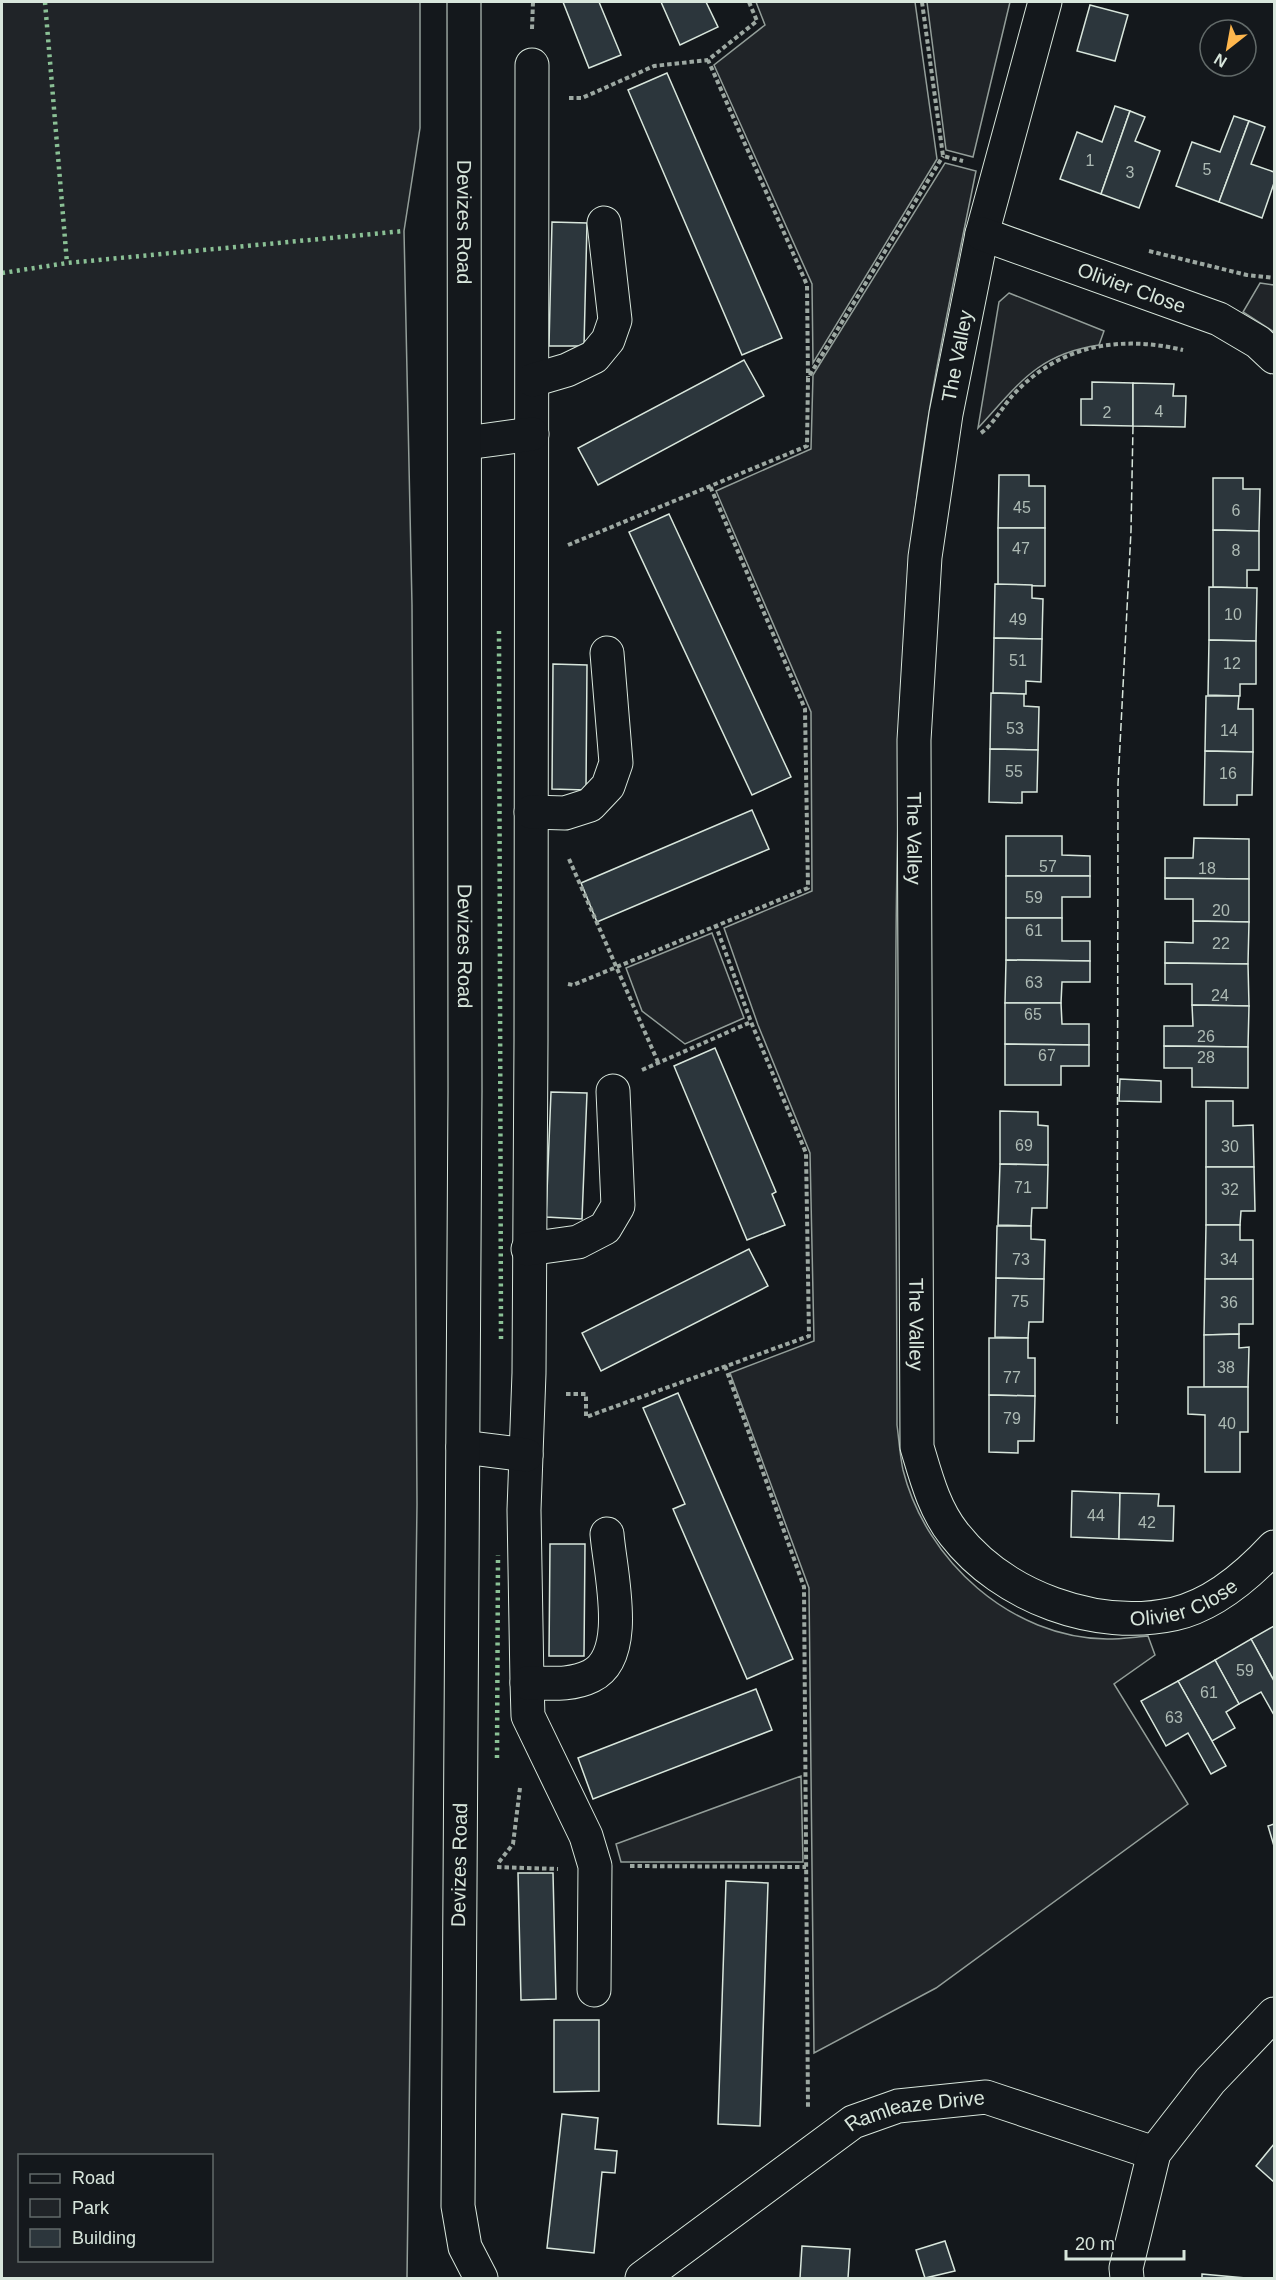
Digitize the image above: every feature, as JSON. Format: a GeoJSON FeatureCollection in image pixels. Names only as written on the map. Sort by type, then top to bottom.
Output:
{"type":"FeatureCollection","features":[{"type":"Feature","properties":{"kind":"street","name":"Devizes Road"},"geometry":{"type":"LineString","coordinates":[[464,2],[462,281],[466,443],[458,2206],[465,2247],[481,2278]]}},
{"type":"Feature","properties":{"kind":"street","name":"The Valley"},"geometry":{"type":"LineString","coordinates":[[1045,2],[982,234],[944,428],[925,557],[914,740],[917,1447],[931,1492],[954,1534],[990,1571],[1033,1596],[1078,1612]]}},
{"type":"Feature","properties":{"kind":"street"},"geometry":{"type":"LineString","coordinates":[[532,66],[532,560],[540,813],[531,983],[529,1394],[526,1455],[528,1716],[540,1746],[586,1836],[595,1868],[594,1990]]}},
{"type":"Feature","properties":{"kind":"street"},"geometry":{"type":"LineString","coordinates":[[533,380],[567,370],[594,357],[608,340],[615,320],[604,223]]}},
{"type":"Feature","properties":{"kind":"street","name":"Olivier Close"},"geometry":{"type":"LineString","coordinates":[[982,234],[1211,316],[1236,328],[1275,357]]}},
{"type":"Feature","properties":{"kind":"street"},"geometry":{"type":"LineString","coordinates":[[466,443],[532,434]]}},
{"type":"Feature","properties":{"kind":"street"},"geometry":{"type":"LineString","coordinates":[[540,813],[565,813],[590,805],[608,786],[616,763],[607,653]]}},
{"type":"Feature","properties":{"kind":"street"},"geometry":{"type":"LineString","coordinates":[[528,1249],[578,1242],[605,1228],[618,1206],[613,1091]]}},
{"type":"Feature","properties":{"kind":"street"},"geometry":{"type":"LineString","coordinates":[[463,1447],[526,1455]]}},
{"type":"Feature","properties":{"kind":"street"},"geometry":{"type":"LineString","coordinates":[[527,1683],[567,1683],[591,1676],[608,1661],[616,1636],[607,1534]]}},
{"type":"Feature","properties":{"kind":"street","name":"Olivier Close"},"geometry":{"type":"LineString","coordinates":[[1078,1612],[1130,1619],[1175,1614],[1215,1597],[1252,1571],[1275,1546]]}},
{"type":"Feature","properties":{"kind":"street"},"geometry":{"type":"LineString","coordinates":[[1127,2278],[1126,2268],[1154,2153],[1210,2081],[1275,2014]]}},
{"type":"Feature","properties":{"kind":"street","name":"Ramleaze Drive"},"geometry":{"type":"LineString","coordinates":[[642,2278],[853,2122],[898,2106],[986,2097],[1154,2153]]}},
{"type":"Feature","properties":{"kind":"path"},"geometry":{"type":"LineString","coordinates":[[533,99],[582,98],[654,66],[708,60],[758,21],[749,2]]}},
{"type":"Feature","properties":{"kind":"path"},"geometry":{"type":"LineString","coordinates":[[808,378],[944,156],[922,2]]}},
{"type":"Feature","properties":{"kind":"path"},"geometry":{"type":"LineString","coordinates":[[532,560],[807,446],[807,285],[708,60]]}},
{"type":"Feature","properties":{"kind":"path"},"geometry":{"type":"LineString","coordinates":[[944,156],[998,170]]}},
{"type":"Feature","properties":{"kind":"path"},"geometry":{"type":"LineString","coordinates":[[1144,250],[1247,275],[1275,278]]}},
{"type":"Feature","properties":{"kind":"path"},"geometry":{"type":"LineString","coordinates":[[944,428],[982,433],[1014,394],[1044,367],[1075,351],[1118,343],[1140,343],[1183,350]]}},
{"type":"Feature","properties":{"kind":"path"},"geometry":{"type":"LineString","coordinates":[[531,983],[573,985],[808,888],[805,709],[710,486]]}},
{"type":"Feature","properties":{"kind":"path"},"geometry":{"type":"LineString","coordinates":[[540,813],[616,967],[658,1062]]}},
{"type":"Feature","properties":{"kind":"path"},"geometry":{"type":"LineString","coordinates":[[529,1394],[586,1394],[586,1417],[809,1336],[806,1153],[751,1022],[716,926]]}},
{"type":"Feature","properties":{"kind":"path"},"geometry":{"type":"LineString","coordinates":[[638,1071],[751,1022]]}},
{"type":"Feature","properties":{"kind":"path"},"geometry":{"type":"LineString","coordinates":[[725,1366],[804,1587],[808,2111]]}},
{"type":"Feature","properties":{"kind":"path"},"geometry":{"type":"LineString","coordinates":[[521,1781],[513,1844],[494,1867],[806,1867]]}},
{"type":"Feature","properties":{"kind":"green space"},"geometry":{"type":"Polygon","coordinates":[[[2,2],[420,2],[420,128],[404,231],[412,605],[417,1504],[407,2278],[2,2278],[2,2]]]}},
{"type":"Feature","properties":{"kind":"green space"},"geometry":{"type":"Polygon","coordinates":[[[756,2],[915,2],[937,159],[813,363],[812,284],[714,65],[765,25],[756,2]]]}},
{"type":"Feature","properties":{"kind":"green space"},"geometry":{"type":"Polygon","coordinates":[[[927,2],[1010,2],[973,157],[946,150],[927,2]]]}},
{"type":"Feature","properties":{"kind":"green space"},"geometry":{"type":"Polygon","coordinates":[[[945,163],[976,171],[928,416],[910,564],[903,671],[896,994],[897,1425],[901,1459],[914,1503],[931,1535],[952,1563],[978,1588],[1006,1609],[1038,1625],[1072,1635],[1107,1639],[1148,1636],[1155,1655],[1114,1684],[1188,1804],[936,1988],[814,2053],[809,1588],[730,1373],[814,1341],[810,1153],[758,1025],[724,928],[812,891],[811,712],[716,491],[811,449],[813,375],[945,163]]]}},
{"type":"Feature","properties":{"kind":"green space"},"geometry":{"type":"Polygon","coordinates":[[[1260,283],[1274,285],[1274,332],[1243,312],[1260,283]]]}},
{"type":"Feature","properties":{"kind":"green space"},"geometry":{"type":"Polygon","coordinates":[[[1009,293],[1104,331],[1099,345],[1078,349],[1060,356],[1030,374],[978,428],[999,302],[1009,293]]]}},
{"type":"Feature","properties":{"kind":"green space"},"geometry":{"type":"Polygon","coordinates":[[[712,933],[744,1018],[685,1044],[642,1011],[626,968],[712,933]]]}},
{"type":"Feature","properties":{"kind":"green space"},"geometry":{"type":"Polygon","coordinates":[[[801,1776],[803,1862],[621,1862],[616,1844],[801,1776]]]}},
{"type":"Feature","properties":{"kind":"building"},"geometry":{"type":"Polygon","coordinates":[[[563,2],[599,2],[621,55],[589,68],[563,2]]]}},
{"type":"Feature","properties":{"kind":"building"},"geometry":{"type":"Polygon","coordinates":[[[661,2],[706,2],[718,27],[680,45],[661,2]]]}},
{"type":"Feature","properties":{"kind":"building"},"geometry":{"type":"Polygon","coordinates":[[[1090,5],[1128,15],[1115,61],[1077,51],[1090,5]]]}},
{"type":"Feature","properties":{"kind":"building"},"geometry":{"type":"Polygon","coordinates":[[[667,73],[782,338],[742,355],[628,90],[667,73]]]}},
{"type":"Feature","properties":{"kind":"building"},"geometry":{"type":"Polygon","coordinates":[[[1115,106],[1130,111],[1101,194],[1060,179],[1077,132],[1102,142],[1115,106]]]}},
{"type":"Feature","properties":{"kind":"building"},"geometry":{"type":"Polygon","coordinates":[[[1130,111],[1145,117],[1135,141],[1160,151],[1139,208],[1101,194],[1130,111]]]}},
{"type":"Feature","properties":{"kind":"building"},"geometry":{"type":"Polygon","coordinates":[[[1234,116],[1249,121],[1219,202],[1176,186],[1192,142],[1220,152],[1234,116]]]}},
{"type":"Feature","properties":{"kind":"building"},"geometry":{"type":"Polygon","coordinates":[[[1249,121],[1265,127],[1251,164],[1274,172],[1274,183],[1262,218],[1219,202],[1249,121]]]}},
{"type":"Feature","properties":{"kind":"building"},"geometry":{"type":"Polygon","coordinates":[[[552,222],[587,223],[584,346],[549,346],[552,222]]]}},
{"type":"Feature","properties":{"kind":"building"},"geometry":{"type":"Polygon","coordinates":[[[744,360],[764,396],[598,485],[578,448],[744,360]]]}},
{"type":"Feature","properties":{"kind":"building"},"geometry":{"type":"Polygon","coordinates":[[[1092,382],[1133,383],[1133,426],[1081,425],[1081,399],[1092,399],[1092,382]]]}},
{"type":"Feature","properties":{"kind":"building"},"geometry":{"type":"Polygon","coordinates":[[[1133,383],[1174,384],[1173,396],[1186,396],[1185,427],[1133,426],[1133,383]]]}},
{"type":"Feature","properties":{"kind":"building"},"geometry":{"type":"Polygon","coordinates":[[[999,475],[1029,475],[1029,486],[1045,486],[1045,528],[998,528],[999,475]]]}},
{"type":"Feature","properties":{"kind":"building"},"geometry":{"type":"Polygon","coordinates":[[[1213,478],[1243,478],[1243,489],[1260,489],[1259,531],[1213,530],[1213,478]]]}},
{"type":"Feature","properties":{"kind":"building"},"geometry":{"type":"Polygon","coordinates":[[[669,514],[791,777],[752,795],[629,532],[669,514]]]}},
{"type":"Feature","properties":{"kind":"building"},"geometry":{"type":"Polygon","coordinates":[[[998,528],[1045,528],[1045,586],[998,585],[998,528]]]}},
{"type":"Feature","properties":{"kind":"building"},"geometry":{"type":"Polygon","coordinates":[[[1213,530],[1259,531],[1259,570],[1247,570],[1247,588],[1213,587],[1213,530]]]}},
{"type":"Feature","properties":{"kind":"building"},"geometry":{"type":"Polygon","coordinates":[[[995,584],[1032,585],[1032,598],[1043,599],[1042,639],[994,638],[995,584]]]}},
{"type":"Feature","properties":{"kind":"building"},"geometry":{"type":"Polygon","coordinates":[[[1209,587],[1257,588],[1256,641],[1209,640],[1209,587]]]}},
{"type":"Feature","properties":{"kind":"building"},"geometry":{"type":"Polygon","coordinates":[[[994,638],[1042,639],[1041,682],[1026,681],[1026,694],[993,693],[994,638]]]}},
{"type":"Feature","properties":{"kind":"building"},"geometry":{"type":"Polygon","coordinates":[[[1209,640],[1256,641],[1256,684],[1240,684],[1240,696],[1208,695],[1209,640]]]}},
{"type":"Feature","properties":{"kind":"building"},"geometry":{"type":"Polygon","coordinates":[[[553,664],[587,665],[586,790],[552,789],[553,664]]]}},
{"type":"Feature","properties":{"kind":"building"},"geometry":{"type":"Polygon","coordinates":[[[991,693],[1024,694],[1024,706],[1039,707],[1038,750],[990,749],[991,693]]]}},
{"type":"Feature","properties":{"kind":"building"},"geometry":{"type":"Polygon","coordinates":[[[1206,696],[1239,696],[1238,709],[1253,709],[1253,752],[1205,751],[1206,696]]]}},
{"type":"Feature","properties":{"kind":"building"},"geometry":{"type":"Polygon","coordinates":[[[990,749],[1038,750],[1037,792],[1022,792],[1022,803],[989,802],[990,749]]]}},
{"type":"Feature","properties":{"kind":"building"},"geometry":{"type":"Polygon","coordinates":[[[1205,751],[1253,752],[1252,795],[1237,795],[1237,805],[1204,805],[1205,751]]]}},
{"type":"Feature","properties":{"kind":"building"},"geometry":{"type":"Polygon","coordinates":[[[752,810],[769,849],[597,922],[581,883],[752,810]]]}},
{"type":"Feature","properties":{"kind":"building"},"geometry":{"type":"Polygon","coordinates":[[[1006,836],[1062,836],[1062,855],[1090,856],[1090,876],[1006,876],[1006,836]]]}},
{"type":"Feature","properties":{"kind":"building"},"geometry":{"type":"Polygon","coordinates":[[[1194,838],[1249,839],[1249,879],[1165,878],[1165,858],[1193,858],[1194,838]]]}},
{"type":"Feature","properties":{"kind":"building"},"geometry":{"type":"Polygon","coordinates":[[[1006,876],[1090,876],[1090,897],[1062,897],[1062,918],[1006,918],[1006,876]]]}},
{"type":"Feature","properties":{"kind":"building"},"geometry":{"type":"Polygon","coordinates":[[[1165,878],[1249,879],[1249,922],[1193,921],[1193,899],[1165,899],[1165,878]]]}},
{"type":"Feature","properties":{"kind":"building"},"geometry":{"type":"Polygon","coordinates":[[[1006,918],[1062,918],[1062,941],[1090,941],[1090,961],[1006,960],[1006,918]]]}},
{"type":"Feature","properties":{"kind":"building"},"geometry":{"type":"Polygon","coordinates":[[[1193,921],[1249,922],[1248,964],[1165,963],[1165,942],[1193,943],[1193,921]]]}},
{"type":"Feature","properties":{"kind":"building"},"geometry":{"type":"Polygon","coordinates":[[[1006,960],[1090,961],[1090,982],[1062,982],[1061,1003],[1005,1003],[1006,960]]]}},
{"type":"Feature","properties":{"kind":"building"},"geometry":{"type":"Polygon","coordinates":[[[1165,963],[1248,964],[1249,1006],[1192,1005],[1192,984],[1165,984],[1165,963]]]}},
{"type":"Feature","properties":{"kind":"building"},"geometry":{"type":"Polygon","coordinates":[[[1005,1003],[1061,1003],[1062,1024],[1089,1024],[1089,1045],[1005,1044],[1005,1003]]]}},
{"type":"Feature","properties":{"kind":"building"},"geometry":{"type":"Polygon","coordinates":[[[1192,1005],[1249,1006],[1248,1047],[1164,1046],[1164,1026],[1193,1026],[1192,1005]]]}},
{"type":"Feature","properties":{"kind":"building"},"geometry":{"type":"Polygon","coordinates":[[[1005,1044],[1089,1045],[1089,1066],[1061,1066],[1061,1085],[1005,1085],[1005,1044]]]}},
{"type":"Feature","properties":{"kind":"building"},"geometry":{"type":"Polygon","coordinates":[[[1164,1046],[1248,1047],[1248,1088],[1192,1087],[1192,1068],[1164,1068],[1164,1046]]]}},
{"type":"Feature","properties":{"kind":"building"},"geometry":{"type":"Polygon","coordinates":[[[715,1048],[776,1192],[772,1194],[785,1225],[747,1240],[674,1066],[715,1048]]]}},
{"type":"Feature","properties":{"kind":"building"},"geometry":{"type":"Polygon","coordinates":[[[1120,1079],[1161,1081],[1161,1102],[1119,1101],[1120,1079]]]}},
{"type":"Feature","properties":{"kind":"building"},"geometry":{"type":"Polygon","coordinates":[[[551,1092],[587,1093],[582,1219],[546,1217],[551,1092]]]}},
{"type":"Feature","properties":{"kind":"building"},"geometry":{"type":"Polygon","coordinates":[[[1206,1101],[1233,1101],[1233,1126],[1253,1125],[1254,1167],[1206,1167],[1206,1101]]]}},
{"type":"Feature","properties":{"kind":"building"},"geometry":{"type":"Polygon","coordinates":[[[1000,1111],[1038,1112],[1038,1125],[1048,1126],[1048,1165],[1000,1164],[1000,1111]]]}},
{"type":"Feature","properties":{"kind":"building"},"geometry":{"type":"Polygon","coordinates":[[[1000,1164],[1048,1165],[1047,1208],[1032,1208],[1031,1226],[998,1225],[1000,1164]]]}},
{"type":"Feature","properties":{"kind":"building"},"geometry":{"type":"Polygon","coordinates":[[[1206,1167],[1254,1167],[1255,1211],[1241,1211],[1240,1225],[1206,1225],[1206,1167]]]}},
{"type":"Feature","properties":{"kind":"building"},"geometry":{"type":"Polygon","coordinates":[[[1206,1225],[1240,1225],[1240,1240],[1253,1240],[1253,1279],[1205,1279],[1206,1225]]]}},
{"type":"Feature","properties":{"kind":"building"},"geometry":{"type":"Polygon","coordinates":[[[997,1226],[1031,1226],[1031,1239],[1045,1240],[1044,1279],[996,1278],[997,1226]]]}},
{"type":"Feature","properties":{"kind":"building"},"geometry":{"type":"Polygon","coordinates":[[[749,1249],[768,1286],[601,1371],[582,1333],[749,1249]]]}},
{"type":"Feature","properties":{"kind":"building"},"geometry":{"type":"Polygon","coordinates":[[[996,1278],[1044,1279],[1043,1322],[1029,1322],[1028,1338],[995,1337],[996,1278]]]}},
{"type":"Feature","properties":{"kind":"building"},"geometry":{"type":"Polygon","coordinates":[[[1205,1279],[1253,1279],[1253,1324],[1239,1324],[1239,1334],[1204,1335],[1205,1279]]]}},
{"type":"Feature","properties":{"kind":"building"},"geometry":{"type":"Polygon","coordinates":[[[1239,1334],[1239,1348],[1249,1347],[1248,1387],[1204,1387],[1204,1335],[1239,1334]]]}},
{"type":"Feature","properties":{"kind":"building"},"geometry":{"type":"Polygon","coordinates":[[[989,1338],[1028,1338],[1028,1358],[1035,1358],[1035,1396],[989,1395],[989,1338]]]}},
{"type":"Feature","properties":{"kind":"building"},"geometry":{"type":"Polygon","coordinates":[[[1188,1387],[1248,1387],[1248,1432],[1240,1432],[1240,1472],[1205,1472],[1205,1415],[1188,1414],[1188,1387]]]}},
{"type":"Feature","properties":{"kind":"building"},"geometry":{"type":"Polygon","coordinates":[[[678,1393],[793,1659],[747,1679],[673,1509],[685,1504],[643,1408],[678,1393]]]}},
{"type":"Feature","properties":{"kind":"building"},"geometry":{"type":"Polygon","coordinates":[[[989,1395],[1035,1396],[1034,1441],[1018,1441],[1018,1453],[989,1452],[989,1395]]]}},
{"type":"Feature","properties":{"kind":"building"},"geometry":{"type":"Polygon","coordinates":[[[1072,1491],[1120,1493],[1119,1539],[1071,1537],[1072,1491]]]}},
{"type":"Feature","properties":{"kind":"building"},"geometry":{"type":"Polygon","coordinates":[[[1120,1493],[1159,1494],[1158,1506],[1174,1506],[1173,1541],[1119,1539],[1120,1493]]]}},
{"type":"Feature","properties":{"kind":"building"},"geometry":{"type":"Polygon","coordinates":[[[550,1544],[585,1544],[584,1656],[549,1656],[550,1544]]]}},
{"type":"Feature","properties":{"kind":"building"},"geometry":{"type":"Polygon","coordinates":[[[1274,1626],[1274,1681],[1251,1639],[1274,1626]]]}},
{"type":"Feature","properties":{"kind":"building"},"geometry":{"type":"Polygon","coordinates":[[[1251,1639],[1274,1681],[1274,1715],[1261,1692],[1239,1704],[1215,1660],[1251,1639]]]}},
{"type":"Feature","properties":{"kind":"building"},"geometry":{"type":"Polygon","coordinates":[[[1215,1660],[1239,1704],[1226,1712],[1235,1728],[1212,1741],[1178,1681],[1215,1660]]]}},
{"type":"Feature","properties":{"kind":"building"},"geometry":{"type":"Polygon","coordinates":[[[1178,1681],[1226,1766],[1211,1774],[1188,1733],[1166,1746],[1141,1701],[1178,1681]]]}},
{"type":"Feature","properties":{"kind":"building"},"geometry":{"type":"Polygon","coordinates":[[[756,1689],[772,1730],[593,1799],[578,1758],[756,1689]]]}},
{"type":"Feature","properties":{"kind":"building"},"geometry":{"type":"Polygon","coordinates":[[[1274,1824],[1274,1846],[1268,1826],[1274,1824]]]}},
{"type":"Feature","properties":{"kind":"building"},"geometry":{"type":"Polygon","coordinates":[[[518,1873],[553,1873],[556,1999],[521,2000],[518,1873]]]}},
{"type":"Feature","properties":{"kind":"building"},"geometry":{"type":"Polygon","coordinates":[[[726,1881],[768,1883],[760,2126],[718,2124],[726,1881]]]}},
{"type":"Feature","properties":{"kind":"building"},"geometry":{"type":"Polygon","coordinates":[[[554,2020],[599,2020],[599,2091],[554,2092],[554,2020]]]}},
{"type":"Feature","properties":{"kind":"building"},"geometry":{"type":"Polygon","coordinates":[[[562,2114],[598,2118],[595,2149],[617,2151],[615,2173],[602,2172],[594,2253],[547,2248],[562,2114]]]}},
{"type":"Feature","properties":{"kind":"building"},"geometry":{"type":"Polygon","coordinates":[[[1274,2144],[1274,2182],[1256,2166],[1274,2144]]]}},
{"type":"Feature","properties":{"kind":"building"},"geometry":{"type":"Polygon","coordinates":[[[945,2241],[955,2271],[925,2278],[916,2250],[945,2241]]]}},
{"type":"Feature","properties":{"kind":"building"},"geometry":{"type":"Polygon","coordinates":[[[802,2246],[850,2249],[848,2278],[800,2278],[802,2246]]]}},
{"type":"Feature","properties":{"kind":"building"},"geometry":{"type":"Polygon","coordinates":[[[1202,2274],[1246,2278],[1202,2278],[1202,2274]]]}},
{"type":"Feature","properties":{"kind":"hedge"},"geometry":{"type":"LineString","coordinates":[[45,2],[67,263]]}},
{"type":"Feature","properties":{"kind":"hedge"},"geometry":{"type":"LineString","coordinates":[[2,273],[67,263],[404,231]]}},
{"type":"Feature","properties":{"kind":"hedge"},"geometry":{"type":"LineString","coordinates":[[499,631],[501,1340]]}},
{"type":"Feature","properties":{"kind":"hedge"},"geometry":{"type":"LineString","coordinates":[[497,1758],[498,1555]]}},
{"type":"Feature","properties":{"kind":"fence"},"geometry":{"type":"LineString","coordinates":[[1117,1424],[1118,784],[1131,531],[1133,426]]}}]}
